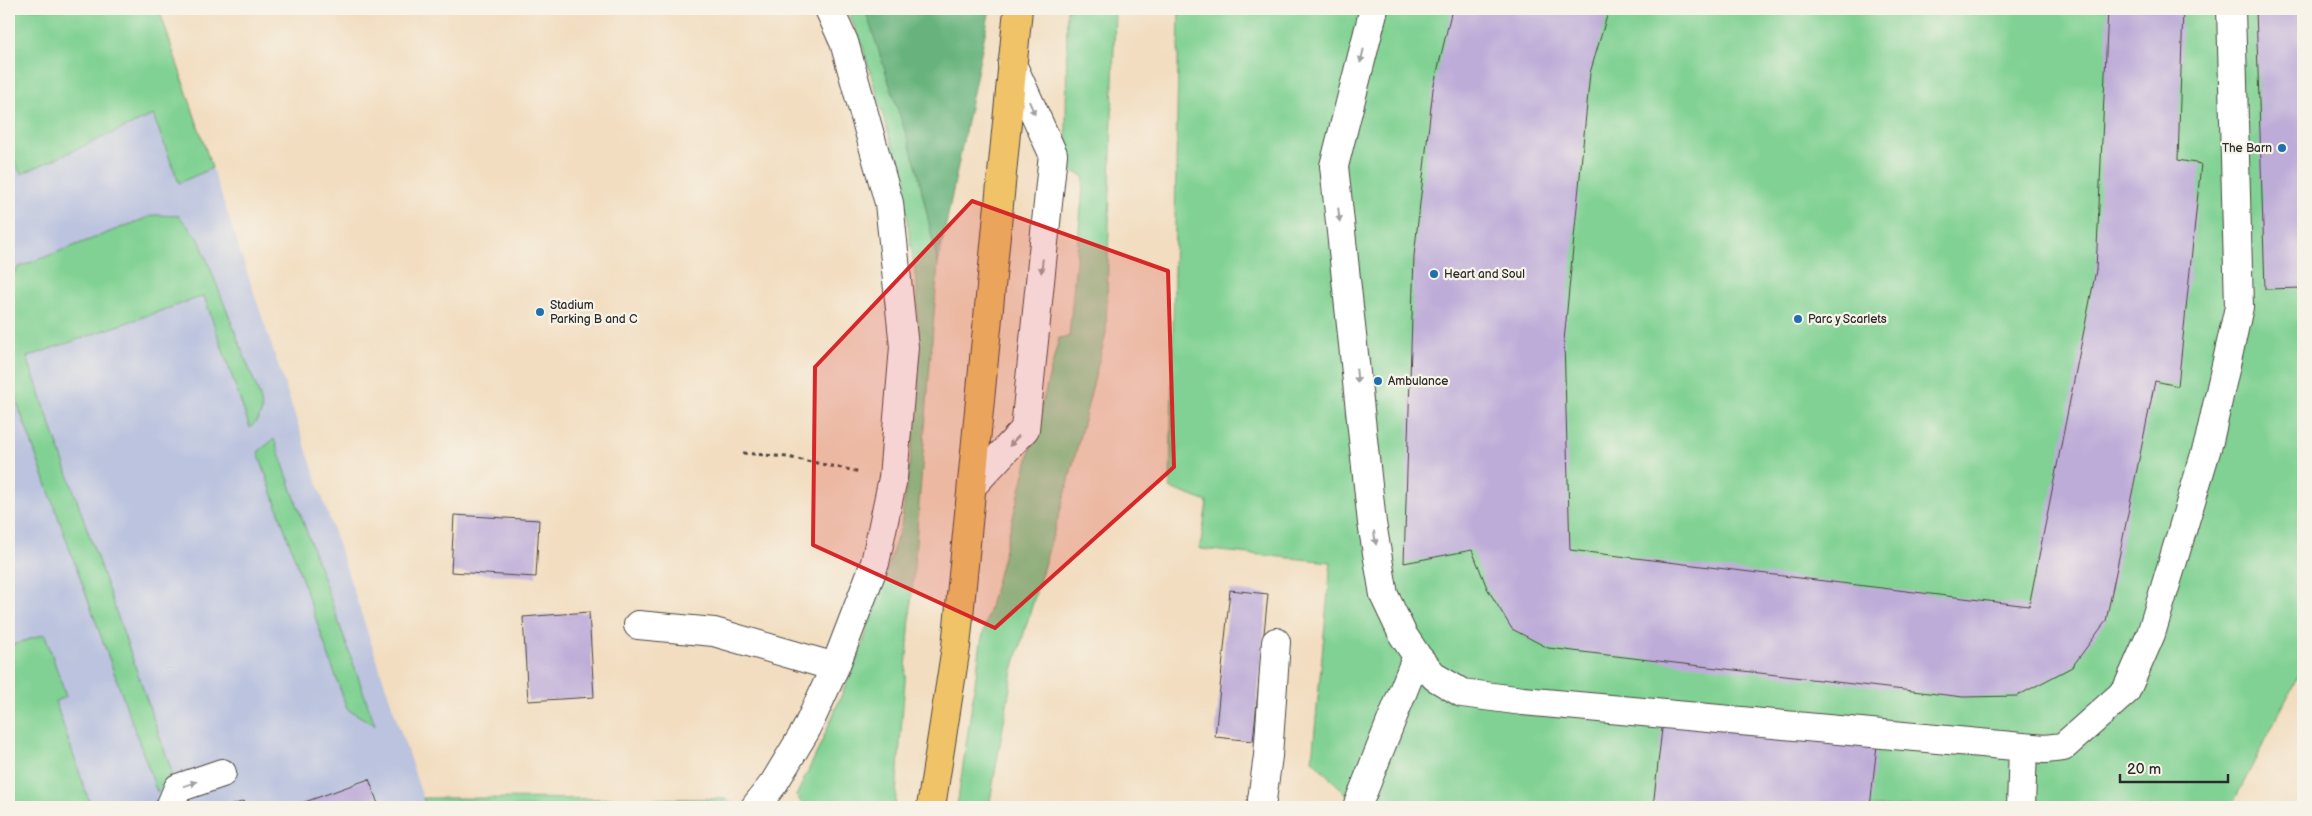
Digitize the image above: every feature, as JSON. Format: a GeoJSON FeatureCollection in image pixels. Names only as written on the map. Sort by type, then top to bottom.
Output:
{"type":"FeatureCollection","features":[{"type":"Feature","properties":{"kind":"main road"},"geometry":{"type":"LineString","coordinates":[[931,807],[956,647],[1018,9]]}},
{"type":"Feature","properties":{"kind":"lane"},"geometry":{"type":"LineString","coordinates":[[755,807],[774,783],[806,730],[835,667],[875,563],[893,478],[904,347],[889,203],[844,42],[829,9]]}},
{"type":"Feature","properties":{"kind":"lane"},"geometry":{"type":"LineString","coordinates":[[1374,9],[1334,166],[1372,523],[1384,594],[1403,634],[1417,656],[1435,676],[1462,693],[1523,701],[2045,749],[2063,747],[2126,692],[2152,634],[2209,441],[2239,307],[2231,9]]}},
{"type":"Feature","properties":{"kind":"lane"},"geometry":{"type":"LineString","coordinates":[[972,486],[1026,429],[1053,154],[1012,64]]}},
{"type":"Feature","properties":{"kind":"lane"},"geometry":{"type":"LineString","coordinates":[[638,625],[714,632],[835,667]]}},
{"type":"Feature","properties":{"kind":"lane"},"geometry":{"type":"LineString","coordinates":[[1261,807],[1268,756],[1276,642]]}},
{"type":"Feature","properties":{"kind":"lane"},"geometry":{"type":"LineString","coordinates":[[1357,807],[1417,656]]}},
{"type":"Feature","properties":{"kind":"lane"},"geometry":{"type":"LineString","coordinates":[[2022,747],[2022,807]]}},
{"type":"Feature","properties":{"kind":"lane"},"geometry":{"type":"LineString","coordinates":[[170,807],[178,788],[222,773]]}},
{"type":"Feature","properties":{"kind":"path"},"geometry":{"type":"LineString","coordinates":[[743,453],[787,457],[893,478]]}},
{"type":"Feature","properties":{"kind":"highlighted area"},"geometry":{"type":"Polygon","coordinates":[[[972,201],[1168,271],[1174,467],[995,628],[813,545],[815,367],[972,201]]]}},
{"type":"Feature","properties":{"kind":"shaded area"},"geometry":{"type":"Polygon","coordinates":[[[9,9],[159,9],[423,798],[727,799],[744,807],[9,807],[9,9]]]}},
{"type":"Feature","properties":{"kind":"green space"},"geometry":{"type":"Polygon","coordinates":[[[9,9],[159,9],[212,168],[179,183],[153,115],[21,174],[9,149],[9,9]]]}},
{"type":"Feature","properties":{"kind":"green space"},"geometry":{"type":"Polygon","coordinates":[[[847,9],[865,9],[868,13],[917,168],[938,264],[895,807],[805,807],[796,796],[819,748],[859,654],[901,526],[918,398],[917,288],[901,175],[862,45],[847,9]]]}},
{"type":"Feature","properties":{"kind":"green space"},"geometry":{"type":"Polygon","coordinates":[[[865,9],[990,9],[938,264],[917,168],[865,9]]]}},
{"type":"Feature","properties":{"kind":"green space"},"geometry":{"type":"Polygon","coordinates":[[[1067,9],[1115,9],[1106,333],[1066,491],[1013,670],[989,807],[957,807],[981,642],[1059,338],[1069,337],[1084,176],[1072,171],[1066,131],[1067,9]]]}},
{"type":"Feature","properties":{"kind":"green space"},"geometry":{"type":"Polygon","coordinates":[[[1179,9],[2303,9],[2303,667],[2231,807],[1359,807],[1312,760],[1331,562],[1200,549],[1207,502],[1170,488],[1179,9]]]}},
{"type":"Feature","properties":{"kind":"green space"},"geometry":{"type":"Polygon","coordinates":[[[154,215],[179,216],[199,239],[259,394],[262,409],[254,424],[250,428],[204,296],[27,357],[172,772],[157,792],[9,380],[9,279],[19,267],[154,215]]]}},
{"type":"Feature","properties":{"kind":"green space"},"geometry":{"type":"Polygon","coordinates":[[[274,439],[375,725],[347,709],[258,452],[274,439]]]}},
{"type":"Feature","properties":{"kind":"green space"},"geometry":{"type":"Polygon","coordinates":[[[45,634],[66,697],[55,701],[91,807],[9,807],[9,646],[45,634]]]}},
{"type":"Feature","properties":{"kind":"green space"},"geometry":{"type":"Polygon","coordinates":[[[423,798],[727,799],[720,807],[426,807],[423,798]]]}},
{"type":"Feature","properties":{"kind":"building"},"geometry":{"type":"Polygon","coordinates":[[[1452,9],[1609,9],[1590,73],[1564,341],[1570,550],[2029,606],[2096,270],[2108,9],[2183,9],[2178,160],[2201,164],[2178,386],[2155,381],[2106,621],[2072,667],[2017,696],[1963,697],[1548,648],[1512,629],[1487,588],[1472,550],[1404,563],[1414,256],[1433,89],[1452,9]]]}},
{"type":"Feature","properties":{"kind":"building","name":"The Barn"},"geometry":{"type":"Polygon","coordinates":[[[2256,9],[2303,9],[2303,288],[2265,289],[2256,9]]]}},
{"type":"Feature","properties":{"kind":"building"},"geometry":{"type":"Polygon","coordinates":[[[454,515],[539,520],[536,577],[451,572],[454,515]]]}},
{"type":"Feature","properties":{"kind":"building"},"geometry":{"type":"Polygon","coordinates":[[[1230,590],[1268,594],[1253,741],[1215,737],[1230,590]]]}},
{"type":"Feature","properties":{"kind":"building"},"geometry":{"type":"Polygon","coordinates":[[[589,612],[594,697],[528,701],[523,617],[589,612]]]}},
{"type":"Feature","properties":{"kind":"building"},"geometry":{"type":"Polygon","coordinates":[[[1663,720],[1877,745],[1870,807],[1653,807],[1663,720]]]}},
{"type":"Feature","properties":{"kind":"building"},"geometry":{"type":"Polygon","coordinates":[[[369,779],[379,807],[291,807],[369,779]]]}},
{"type":"Feature","properties":{"kind":"building"},"geometry":{"type":"Polygon","coordinates":[[[244,801],[246,807],[227,807],[244,801]]]}},
{"type":"Feature","properties":{"kind":"place","name":"The Barn"},"geometry":{"type":"Point","coordinates":[2282,148]}},
{"type":"Feature","properties":{"kind":"place","name":"Heart and Soul"},"geometry":{"type":"Point","coordinates":[1434,274]}},
{"type":"Feature","properties":{"kind":"place","name":"Stadium Parking B and C"},"geometry":{"type":"Point","coordinates":[540,312]}},
{"type":"Feature","properties":{"kind":"place","name":"Parc y Scarlets"},"geometry":{"type":"Point","coordinates":[1798,319]}},
{"type":"Feature","properties":{"kind":"place","name":"Ambulance"},"geometry":{"type":"Point","coordinates":[1378,381]}}]}
